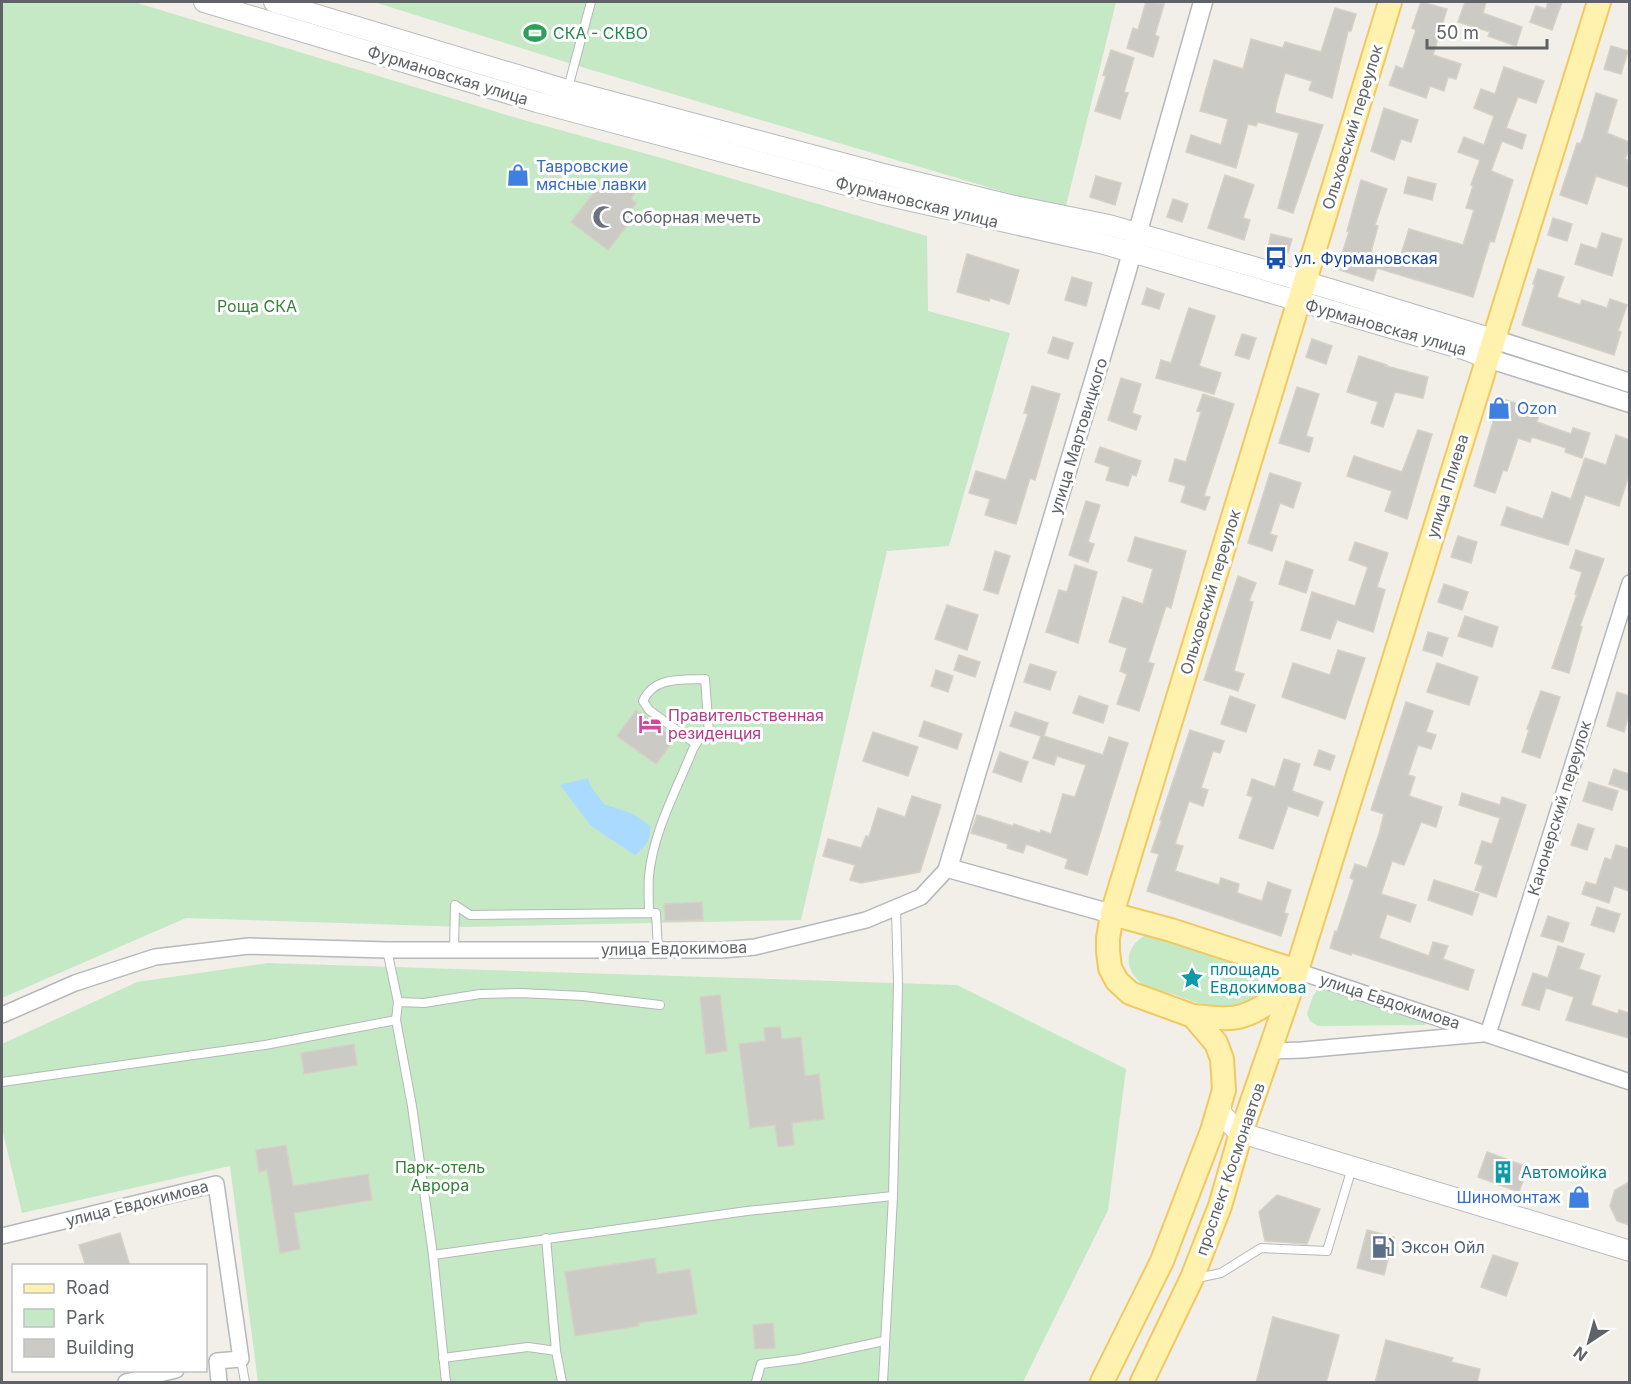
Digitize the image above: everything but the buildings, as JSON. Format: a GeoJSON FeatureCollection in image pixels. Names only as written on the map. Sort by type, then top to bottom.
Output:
{"type":"FeatureCollection","features":[{"type":"Feature","properties":{"kind":"main road","name":"Фурмановская улица"},"geometry":{"type":"LineString","coordinates":[[204,2],[558,107],[880,194],[1104,244],[1135,244],[1301,291],[1490,349]]}},
{"type":"Feature","properties":{"kind":"main road","name":"Фурмановская улица"},"geometry":{"type":"LineString","coordinates":[[274,2],[567,90],[883,174],[1010,205],[1109,225],[1135,244]]}},
{"type":"Feature","properties":{"kind":"main road","name":"Ольховский переулок"},"geometry":{"type":"LineString","coordinates":[[1212,1131],[1224,1090],[1222,1059],[1216,1043],[1193,1016],[1131,993],[1117,981],[1110,968],[1108,938],[1112,914],[1390,2]]}},
{"type":"Feature","properties":{"kind":"main road","name":"улица Плиева"},"geometry":{"type":"LineString","coordinates":[[1295,977],[1599,2]]}},
{"type":"Feature","properties":{"kind":"main road","name":"улица Евдокимова"},"geometry":{"type":"LineString","coordinates":[[1112,914],[1171,930],[1295,977]]}},
{"type":"Feature","properties":{"kind":"main road"},"geometry":{"type":"LineString","coordinates":[[1193,1016],[1221,1019],[1245,1016],[1270,1001],[1295,977]]}},
{"type":"Feature","properties":{"kind":"main road","name":"проспект Космонавтов"},"geometry":{"type":"LineString","coordinates":[[1142,1383],[1192,1278],[1226,1189],[1241,1133],[1295,977]]}},
{"type":"Feature","properties":{"kind":"main road"},"geometry":{"type":"LineString","coordinates":[[1221,1106],[1221,1113],[1228,1124],[1241,1133],[1629,1251]]}},
{"type":"Feature","properties":{"kind":"main road","name":"проспект Космонавтов"},"geometry":{"type":"LineString","coordinates":[[1102,1383],[1162,1261],[1212,1131]]}},
{"type":"Feature","properties":{"kind":"street","name":"улица Мартовицкого"},"geometry":{"type":"LineString","coordinates":[[948,868],[1135,244],[1203,2]]}},
{"type":"Feature","properties":{"kind":"street","name":"Фурмановская улица"},"geometry":{"type":"LineString","coordinates":[[1490,349],[1629,383]]}},
{"type":"Feature","properties":{"kind":"street","name":"Фурмановская улица"},"geometry":{"type":"LineString","coordinates":[[1490,349],[1629,403]]}},
{"type":"Feature","properties":{"kind":"street","name":"Канонерский переулок"},"geometry":{"type":"LineString","coordinates":[[1488,1034],[1629,583]]}},
{"type":"Feature","properties":{"kind":"street","name":"улица Евдокимова"},"geometry":{"type":"LineString","coordinates":[[2,1015],[75,983],[155,957],[249,946],[387,950],[722,950],[755,947],[866,920],[896,909],[921,897],[948,868],[1112,914]]}},
{"type":"Feature","properties":{"kind":"street","name":"улица Евдокимова"},"geometry":{"type":"LineString","coordinates":[[1295,977],[1488,1034],[1629,1082]]}},
{"type":"Feature","properties":{"kind":"street"},"geometry":{"type":"LineString","coordinates":[[1270,1051],[1488,1034]]}},
{"type":"Feature","properties":{"kind":"street","name":"улица Евдокимова"},"geometry":{"type":"LineString","coordinates":[[2,1236],[216,1184],[241,1359]]}},
{"type":"Feature","properties":{"kind":"street"},"geometry":{"type":"LineString","coordinates":[[219,1383],[211,1362],[241,1359]]}},
{"type":"Feature","properties":{"kind":"street"},"geometry":{"type":"LineString","coordinates":[[126,1383],[172,1372]]}},
{"type":"Feature","properties":{"kind":"lane"},"geometry":{"type":"LineString","coordinates":[[567,90],[591,2]]}},
{"type":"Feature","properties":{"kind":"lane"},"geometry":{"type":"LineString","coordinates":[[649,913],[649,876],[652,857],[660,833],[696,744],[701,736],[709,733],[705,679],[667,680],[654,686],[644,701],[649,710],[696,744]]}},
{"type":"Feature","properties":{"kind":"lane"},"geometry":{"type":"LineString","coordinates":[[454,950],[456,905],[470,915],[656,913],[658,950]]}},
{"type":"Feature","properties":{"kind":"lane"},"geometry":{"type":"LineString","coordinates":[[883,1383],[889,1288],[898,984],[896,909]]}},
{"type":"Feature","properties":{"kind":"lane"},"geometry":{"type":"LineString","coordinates":[[387,950],[398,1002],[396,1020],[412,1106],[433,1255],[446,1383]]}},
{"type":"Feature","properties":{"kind":"lane"},"geometry":{"type":"LineString","coordinates":[[398,1002],[424,1003],[480,994],[521,993],[583,996],[660,1005]]}},
{"type":"Feature","properties":{"kind":"lane"},"geometry":{"type":"LineString","coordinates":[[2,1082],[264,1045],[396,1020]]}},
{"type":"Feature","properties":{"kind":"lane"},"geometry":{"type":"LineString","coordinates":[[1192,1278],[1221,1273],[1261,1248],[1327,1251],[1352,1167]]}},
{"type":"Feature","properties":{"kind":"lane"},"geometry":{"type":"LineString","coordinates":[[433,1255],[747,1211],[892,1196]]}},
{"type":"Feature","properties":{"kind":"lane"},"geometry":{"type":"LineString","coordinates":[[546,1238],[556,1351],[562,1383]]}},
{"type":"Feature","properties":{"kind":"lane"},"geometry":{"type":"LineString","coordinates":[[756,1383],[761,1364],[800,1359],[884,1341]]}},
{"type":"Feature","properties":{"kind":"lane"},"geometry":{"type":"LineString","coordinates":[[443,1358],[528,1347],[556,1351]]}},
{"type":"Feature","properties":{"kind":"lane"},"geometry":{"type":"LineString","coordinates":[[241,1359],[245,1383]]}},
{"type":"Feature","properties":{"kind":"green space","name":"Роща СКА"},"geometry":{"type":"Polygon","coordinates":[[[2,2],[134,2],[520,119],[927,236],[928,311],[1010,333],[949,546],[887,551],[801,920],[466,927],[186,918],[2,998],[2,2]]]}},
{"type":"Feature","properties":{"kind":"green space"},"geometry":{"type":"Polygon","coordinates":[[[374,2],[1116,2],[1065,210],[585,68],[374,2]]]}},
{"type":"Feature","properties":{"kind":"green space"},"geometry":{"type":"Polygon","coordinates":[[[1150,933],[1247,962],[1255,971],[1260,982],[1260,990],[1255,1001],[1246,1007],[1221,1008],[1208,1006],[1142,984],[1133,974],[1129,960],[1132,947],[1150,933]]]}},
{"type":"Feature","properties":{"kind":"green space","name":"Парк-отель Аврора"},"geometry":{"type":"Polygon","coordinates":[[[268,963],[957,985],[1126,1069],[1108,1210],[1023,1382],[258,1382],[230,1166],[22,1213],[2,1128],[2,1044],[137,982],[268,963]]]}},
{"type":"Feature","properties":{"kind":"green space"},"geometry":{"type":"Polygon","coordinates":[[[1318,989],[1327,989],[1427,1018],[1425,1025],[1318,1026],[1310,1021],[1307,1014],[1318,989]]]}},
{"type":"Feature","properties":{"kind":"water"},"geometry":{"type":"Polygon","coordinates":[[[588,778],[591,787],[604,804],[633,814],[650,826],[647,842],[635,855],[591,826],[560,785],[588,778]]]}},
{"type":"Feature","properties":{"kind":"place","name":"СКА - СКВО"},"geometry":{"type":"Point","coordinates":[535,33]}},
{"type":"Feature","properties":{"kind":"place","name":"Тавровские мясные лавки"},"geometry":{"type":"Point","coordinates":[518,175]}},
{"type":"Feature","properties":{"kind":"place","name":"Соборная мечеть"},"geometry":{"type":"Point","coordinates":[604,217]}},
{"type":"Feature","properties":{"kind":"place","name":"ул. Фурмановская"},"geometry":{"type":"Point","coordinates":[1276,258]}},
{"type":"Feature","properties":{"kind":"place","name":"Ozon"},"geometry":{"type":"Point","coordinates":[1499,408]}},
{"type":"Feature","properties":{"kind":"place","name":"Правительственная резиденция"},"geometry":{"type":"Point","coordinates":[650,724]}},
{"type":"Feature","properties":{"kind":"place","name":"площадь Евдокимова"},"geometry":{"type":"Point","coordinates":[1192,978]}},
{"type":"Feature","properties":{"kind":"place","name":"Автомойка"},"geometry":{"type":"Point","coordinates":[1503,1172]}},
{"type":"Feature","properties":{"kind":"place","name":"Шиномонтаж"},"geometry":{"type":"Point","coordinates":[1579,1197]}},
{"type":"Feature","properties":{"kind":"place","name":"Эксон Ойл"},"geometry":{"type":"Point","coordinates":[1383,1247]}}]}
